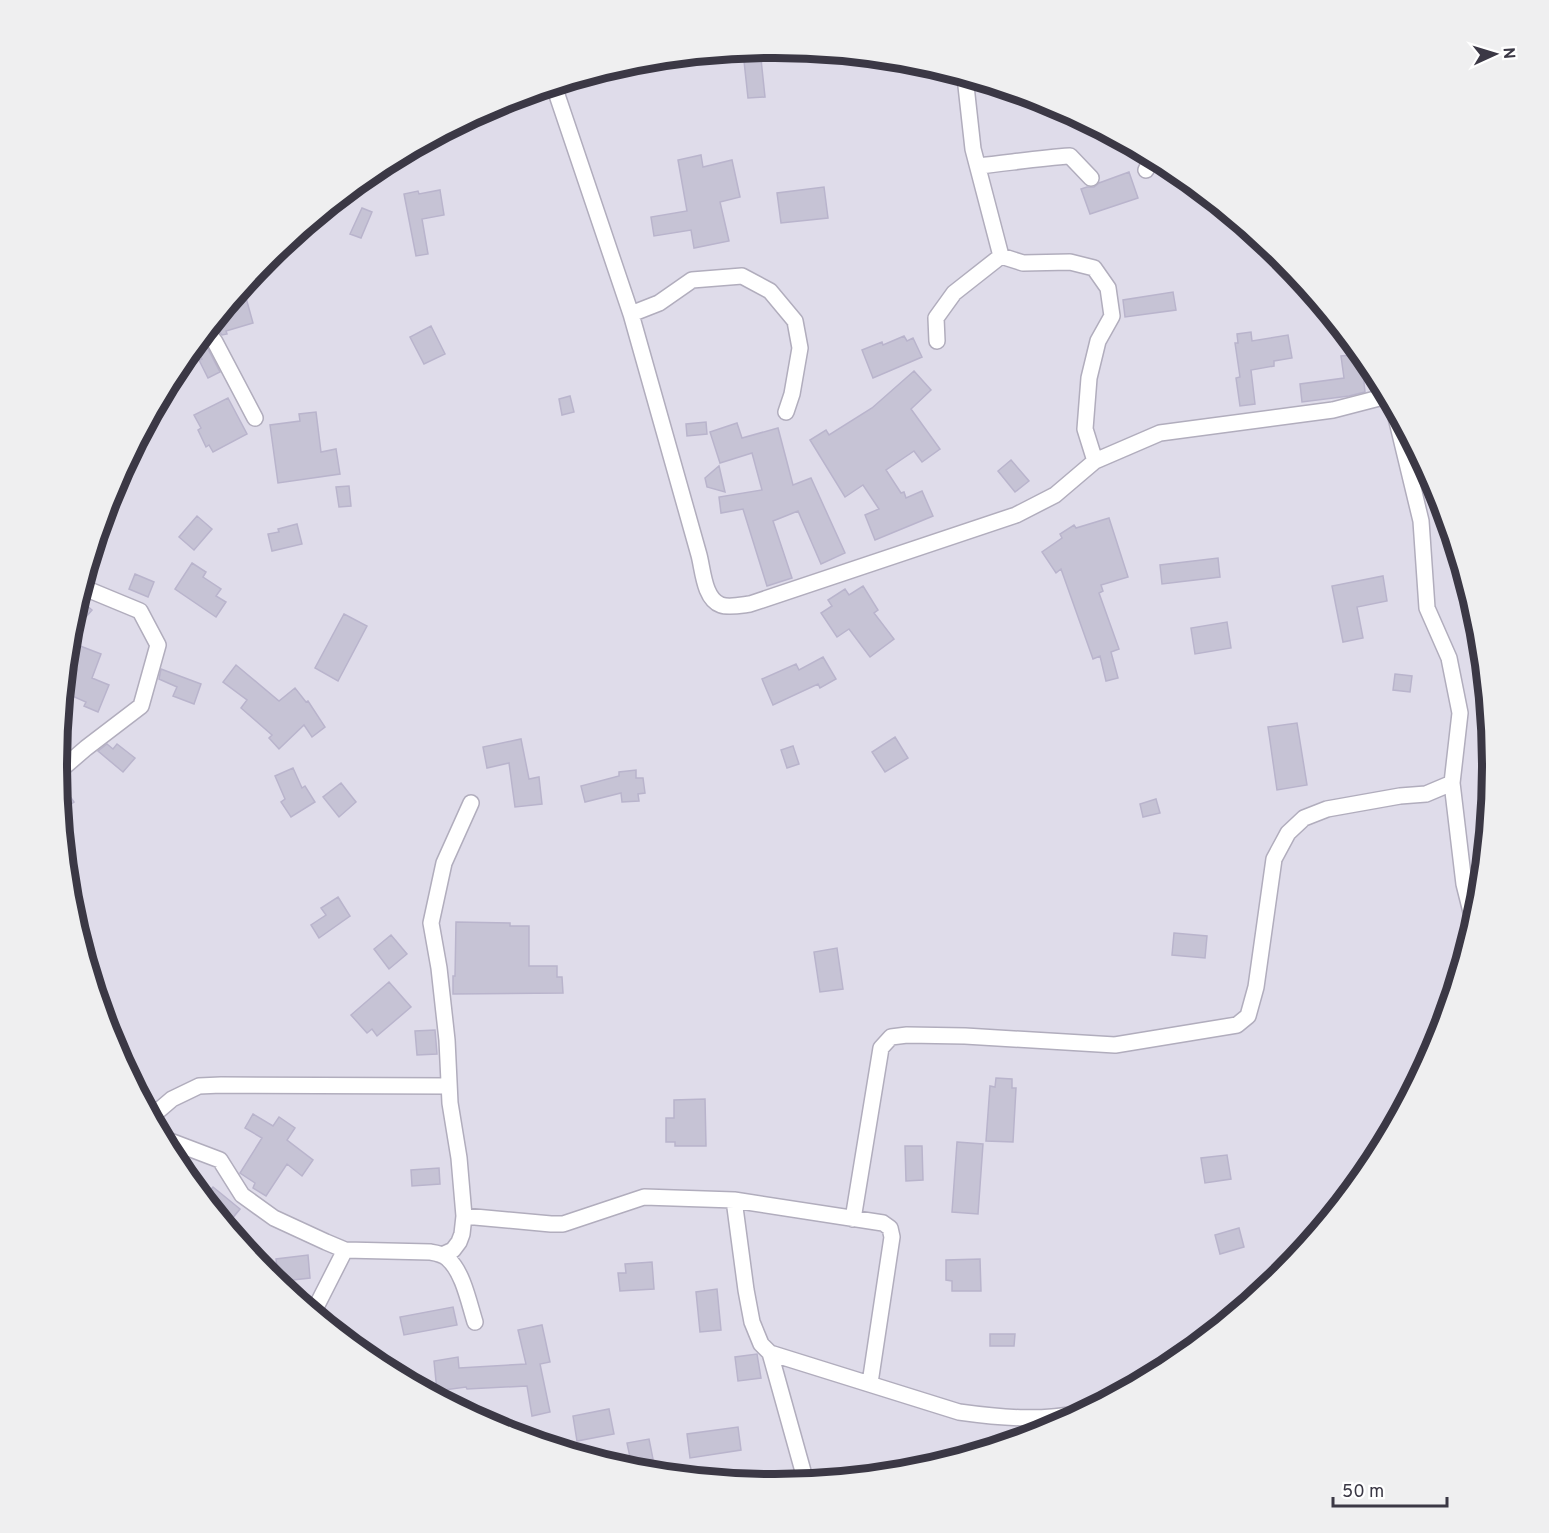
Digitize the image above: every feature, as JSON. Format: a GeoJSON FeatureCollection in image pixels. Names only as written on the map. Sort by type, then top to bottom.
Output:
{"type":"FeatureCollection","features":[{"type":"Feature","properties":{"kind":"street"},"geometry":{"type":"LineString","coordinates":[[966,85],[973,149],[1000,256]]}},
{"type":"Feature","properties":{"kind":"street"},"geometry":{"type":"LineString","coordinates":[[556,93],[631,314],[707,587],[712,599],[722,606],[750,604],[1016,515],[1056,495],[1095,461],[1160,433],[1333,410],[1379,398]]}},
{"type":"Feature","properties":{"kind":"street"},"geometry":{"type":"LineString","coordinates":[[978,166],[1070,156],[1090,178]]}},
{"type":"Feature","properties":{"kind":"street"},"geometry":{"type":"LineString","coordinates":[[937,341],[936,318],[954,293],[1000,256]]}},
{"type":"Feature","properties":{"kind":"street"},"geometry":{"type":"LineString","coordinates":[[1000,256],[1023,263],[1070,262],[1094,268],[1108,288],[1112,316],[1098,341],[1089,378],[1085,429],[1095,461]]}},
{"type":"Feature","properties":{"kind":"street"},"geometry":{"type":"LineString","coordinates":[[631,314],[659,303],[692,280],[742,276],[770,291],[795,321],[800,348],[792,394],[786,412]]}},
{"type":"Feature","properties":{"kind":"street"},"geometry":{"type":"LineString","coordinates":[[212,337],[255,418]]}},
{"type":"Feature","properties":{"kind":"street"},"geometry":{"type":"LineString","coordinates":[[1401,437],[1421,521],[1427,608],[1449,658],[1460,713],[1452,783],[1464,884],[1469,904]]}},
{"type":"Feature","properties":{"kind":"street"},"geometry":{"type":"LineString","coordinates":[[67,764],[141,706],[158,645],[140,610],[89,590]]}},
{"type":"Feature","properties":{"kind":"street"},"geometry":{"type":"LineString","coordinates":[[853,1219],[881,1048],[891,1037],[965,1036],[1115,1046],[1237,1025],[1248,1016],[1256,987],[1274,859],[1288,833],[1304,818],[1327,809],[1400,796],[1426,794],[1452,783]]}},
{"type":"Feature","properties":{"kind":"street"},"geometry":{"type":"LineString","coordinates":[[442,1255],[453,1250],[459,1242],[464,1216],[459,1158],[450,1102],[444,1009],[431,923],[444,863],[471,803]]}},
{"type":"Feature","properties":{"kind":"street"},"geometry":{"type":"LineString","coordinates":[[157,1112],[172,1099],[200,1086],[449,1086]]}},
{"type":"Feature","properties":{"kind":"street"},"geometry":{"type":"LineString","coordinates":[[175,1143],[220,1160],[242,1195],[274,1218],[345,1250],[430,1252],[442,1255],[449,1260],[461,1278],[475,1322]]}},
{"type":"Feature","properties":{"kind":"street"},"geometry":{"type":"LineString","coordinates":[[464,1216],[563,1224],[644,1197],[734,1200],[883,1223],[890,1228],[892,1237],[870,1383]]}},
{"type":"Feature","properties":{"kind":"street"},"geometry":{"type":"LineString","coordinates":[[734,1200],[752,1322],[761,1344],[770,1353],[959,1412],[1045,1421]]}},
{"type":"Feature","properties":{"kind":"street"},"geometry":{"type":"LineString","coordinates":[[316,1306],[345,1250]]}},
{"type":"Feature","properties":{"kind":"street"},"geometry":{"type":"LineString","coordinates":[[770,1353],[804,1473]]}},
{"type":"Feature","properties":{"kind":"shaded area"},"geometry":{"type":"Polygon","coordinates":[[[774,58],[867,65],[913,72],[1002,96],[1045,112],[1129,153],[1206,205],[1241,234],[1307,300],[1336,335],[1388,412],[1409,453],[1429,496],[1458,583],[1469,628],[1481,720],[1481,813],[1476,859],[1469,905],[1445,994],[1429,1037],[1388,1121],[1336,1198],[1307,1233],[1241,1299],[1206,1328],[1128,1380],[1088,1401],[1045,1421],[958,1450],[913,1461],[821,1473],[728,1473],[682,1468],[636,1461],[547,1437],[504,1421],[420,1380],[343,1328],[308,1299],[242,1233],[213,1198],[161,1120],[140,1080],[120,1037],[91,950],[80,905],[68,813],[68,720],[73,674],[80,628],[104,539],[120,496],[161,412],[213,335],[242,300],[308,234],[343,205],[421,153],[461,132],[504,112],[591,83],[636,72],[728,60],[774,58]]]}},
{"type":"Feature","properties":{"kind":"building"},"geometry":{"type":"Polygon","coordinates":[[[761,59],[765,97],[748,98],[744,61],[761,59]]]}},
{"type":"Feature","properties":{"kind":"building"},"geometry":{"type":"Polygon","coordinates":[[[701,155],[703,167],[732,160],[740,197],[720,202],[729,241],[694,248],[691,230],[654,236],[651,217],[687,211],[678,160],[701,155]]]}},
{"type":"Feature","properties":{"kind":"building"},"geometry":{"type":"Polygon","coordinates":[[[1129,172],[1138,198],[1090,214],[1081,189],[1094,187],[1129,172]]]}},
{"type":"Feature","properties":{"kind":"building"},"geometry":{"type":"Polygon","coordinates":[[[824,187],[828,218],[781,223],[777,193],[824,187]]]}},
{"type":"Feature","properties":{"kind":"building"},"geometry":{"type":"Polygon","coordinates":[[[440,190],[444,215],[422,219],[428,254],[416,256],[404,194],[440,190]]]}},
{"type":"Feature","properties":{"kind":"building"},"geometry":{"type":"Polygon","coordinates":[[[362,208],[372,212],[361,238],[350,234],[362,208]]]}},
{"type":"Feature","properties":{"kind":"building"},"geometry":{"type":"Polygon","coordinates":[[[1173,292],[1176,310],[1125,317],[1123,300],[1173,292]]]}},
{"type":"Feature","properties":{"kind":"building"},"geometry":{"type":"Polygon","coordinates":[[[246,296],[253,323],[226,331],[227,334],[222,335],[218,330],[246,296]]]}},
{"type":"Feature","properties":{"kind":"building"},"geometry":{"type":"Polygon","coordinates":[[[431,326],[445,354],[424,364],[410,337],[431,326]]]}},
{"type":"Feature","properties":{"kind":"building"},"geometry":{"type":"Polygon","coordinates":[[[1251,332],[1252,341],[1288,335],[1292,358],[1274,361],[1274,366],[1251,370],[1255,404],[1240,406],[1236,378],[1240,377],[1235,343],[1238,343],[1237,334],[1251,332]]]}},
{"type":"Feature","properties":{"kind":"building"},"geometry":{"type":"Polygon","coordinates":[[[904,336],[907,341],[913,338],[922,357],[873,378],[862,350],[882,342],[883,345],[904,336]]]}},
{"type":"Feature","properties":{"kind":"building"},"geometry":{"type":"Polygon","coordinates":[[[206,345],[220,372],[208,378],[199,360],[202,359],[199,354],[206,345]]]}},
{"type":"Feature","properties":{"kind":"building"},"geometry":{"type":"Polygon","coordinates":[[[1350,355],[1363,373],[1365,392],[1302,402],[1300,384],[1344,378],[1341,356],[1350,355]]]}},
{"type":"Feature","properties":{"kind":"building"},"geometry":{"type":"Polygon","coordinates":[[[914,371],[931,390],[911,409],[940,449],[922,462],[914,451],[886,470],[901,493],[904,492],[906,498],[922,491],[933,516],[875,540],[865,515],[879,509],[863,485],[845,497],[810,440],[826,430],[829,435],[872,408],[914,371]]]}},
{"type":"Feature","properties":{"kind":"building"},"geometry":{"type":"Polygon","coordinates":[[[570,396],[574,412],[562,415],[559,399],[570,396]]]}},
{"type":"Feature","properties":{"kind":"building"},"geometry":{"type":"Polygon","coordinates":[[[228,398],[247,434],[213,452],[209,445],[206,447],[198,430],[201,428],[194,415],[228,398]]]}},
{"type":"Feature","properties":{"kind":"building"},"geometry":{"type":"Polygon","coordinates":[[[316,412],[321,452],[336,449],[340,474],[278,483],[270,425],[300,421],[299,414],[316,412]]]}},
{"type":"Feature","properties":{"kind":"building"},"geometry":{"type":"Polygon","coordinates":[[[706,422],[707,434],[687,436],[686,424],[706,422]]]}},
{"type":"Feature","properties":{"kind":"building"},"geometry":{"type":"Polygon","coordinates":[[[737,423],[742,438],[778,428],[793,485],[811,478],[845,553],[821,564],[798,511],[773,521],[792,578],[767,586],[743,509],[721,513],[719,497],[762,490],[752,453],[720,463],[710,432],[737,423]]]}},
{"type":"Feature","properties":{"kind":"building"},"geometry":{"type":"Polygon","coordinates":[[[1011,460],[1029,481],[1015,492],[998,471],[1011,460]]]}},
{"type":"Feature","properties":{"kind":"building"},"geometry":{"type":"Polygon","coordinates":[[[719,466],[725,492],[707,487],[705,478],[719,466]]]}},
{"type":"Feature","properties":{"kind":"building"},"geometry":{"type":"Polygon","coordinates":[[[349,486],[351,506],[339,507],[336,487],[349,486]]]}},
{"type":"Feature","properties":{"kind":"building"},"geometry":{"type":"Polygon","coordinates":[[[197,516],[212,529],[194,550],[179,537],[197,516]]]}},
{"type":"Feature","properties":{"kind":"building"},"geometry":{"type":"Polygon","coordinates":[[[1109,518],[1128,577],[1101,585],[1103,591],[1099,593],[1119,649],[1111,652],[1118,678],[1106,681],[1100,656],[1093,659],[1061,569],[1056,573],[1042,552],[1062,538],[1060,534],[1074,525],[1076,528],[1109,518]]]}},
{"type":"Feature","properties":{"kind":"building"},"geometry":{"type":"Polygon","coordinates":[[[297,524],[302,544],[272,551],[268,534],[297,524]]]}},
{"type":"Feature","properties":{"kind":"building"},"geometry":{"type":"Polygon","coordinates":[[[1218,558],[1220,577],[1162,584],[1160,565],[1218,558]]]}},
{"type":"Feature","properties":{"kind":"building"},"geometry":{"type":"Polygon","coordinates":[[[192,563],[206,572],[203,577],[221,589],[216,596],[226,602],[216,617],[175,589],[192,563]]]}},
{"type":"Feature","properties":{"kind":"building"},"geometry":{"type":"Polygon","coordinates":[[[135,574],[154,582],[148,597],[129,589],[135,574]]]}},
{"type":"Feature","properties":{"kind":"building"},"geometry":{"type":"Polygon","coordinates":[[[1383,576],[1387,601],[1357,607],[1363,638],[1343,642],[1332,586],[1383,576]]]}},
{"type":"Feature","properties":{"kind":"building"},"geometry":{"type":"Polygon","coordinates":[[[863,586],[878,610],[874,613],[894,639],[870,657],[849,629],[837,637],[821,613],[832,606],[828,600],[845,589],[849,595],[863,586]]]}},
{"type":"Feature","properties":{"kind":"building"},"geometry":{"type":"Polygon","coordinates":[[[86,605],[92,610],[81,622],[86,605]]]}},
{"type":"Feature","properties":{"kind":"building"},"geometry":{"type":"Polygon","coordinates":[[[344,614],[367,626],[338,681],[315,668],[344,614]]]}},
{"type":"Feature","properties":{"kind":"building"},"geometry":{"type":"Polygon","coordinates":[[[1227,622],[1231,648],[1195,654],[1191,628],[1227,622]]]}},
{"type":"Feature","properties":{"kind":"building"},"geometry":{"type":"Polygon","coordinates":[[[77,645],[101,654],[92,678],[109,685],[98,712],[84,706],[86,702],[71,695],[77,670],[74,669],[77,645]]]}},
{"type":"Feature","properties":{"kind":"building"},"geometry":{"type":"Polygon","coordinates":[[[823,657],[836,679],[820,688],[818,684],[773,705],[762,679],[796,664],[799,670],[823,657]]]}},
{"type":"Feature","properties":{"kind":"building"},"geometry":{"type":"Polygon","coordinates":[[[236,665],[279,701],[295,688],[306,702],[308,701],[325,727],[312,737],[304,725],[279,749],[269,738],[272,735],[241,708],[247,700],[223,682],[236,665]]]}},
{"type":"Feature","properties":{"kind":"building"},"geometry":{"type":"Polygon","coordinates":[[[161,669],[201,684],[194,704],[173,696],[177,687],[159,679],[161,669]]]}},
{"type":"Feature","properties":{"kind":"building"},"geometry":{"type":"Polygon","coordinates":[[[1395,674],[1412,676],[1410,692],[1393,690],[1395,674]]]}},
{"type":"Feature","properties":{"kind":"building"},"geometry":{"type":"Polygon","coordinates":[[[1297,723],[1307,785],[1277,790],[1268,727],[1297,723]]]}},
{"type":"Feature","properties":{"kind":"building"},"geometry":{"type":"Polygon","coordinates":[[[895,737],[908,758],[885,772],[872,752],[895,737]]]}},
{"type":"Feature","properties":{"kind":"building"},"geometry":{"type":"Polygon","coordinates":[[[521,739],[529,779],[539,777],[542,804],[515,807],[509,763],[487,768],[483,747],[521,739]]]}},
{"type":"Feature","properties":{"kind":"building"},"geometry":{"type":"Polygon","coordinates":[[[107,744],[113,749],[117,744],[135,758],[123,772],[98,751],[107,744]]]}},
{"type":"Feature","properties":{"kind":"building"},"geometry":{"type":"Polygon","coordinates":[[[793,746],[799,764],[787,768],[781,750],[793,746]]]}},
{"type":"Feature","properties":{"kind":"building"},"geometry":{"type":"Polygon","coordinates":[[[293,768],[302,788],[305,786],[315,802],[291,817],[281,802],[285,799],[275,776],[293,768]]]}},
{"type":"Feature","properties":{"kind":"building"},"geometry":{"type":"Polygon","coordinates":[[[636,770],[636,778],[643,778],[645,793],[638,794],[639,801],[622,802],[621,793],[585,802],[581,786],[619,776],[619,772],[636,770]]]}},
{"type":"Feature","properties":{"kind":"building"},"geometry":{"type":"Polygon","coordinates":[[[341,783],[356,802],[339,817],[323,797],[341,783]]]}},
{"type":"Feature","properties":{"kind":"building"},"geometry":{"type":"Polygon","coordinates":[[[68,793],[74,802],[68,806],[68,793]]]}},
{"type":"Feature","properties":{"kind":"building"},"geometry":{"type":"Polygon","coordinates":[[[1156,799],[1160,813],[1143,817],[1140,804],[1156,799]]]}},
{"type":"Feature","properties":{"kind":"building"},"geometry":{"type":"Polygon","coordinates":[[[338,897],[350,916],[319,938],[311,925],[326,915],[321,908],[338,897]]]}},
{"type":"Feature","properties":{"kind":"building"},"geometry":{"type":"Polygon","coordinates":[[[456,922],[510,923],[510,926],[529,926],[529,966],[557,966],[557,977],[562,977],[563,993],[453,994],[456,922]]]}},
{"type":"Feature","properties":{"kind":"building"},"geometry":{"type":"Polygon","coordinates":[[[1174,933],[1207,936],[1205,958],[1172,955],[1174,933]]]}},
{"type":"Feature","properties":{"kind":"building"},"geometry":{"type":"Polygon","coordinates":[[[391,935],[407,954],[389,969],[374,949],[391,935]]]}},
{"type":"Feature","properties":{"kind":"building"},"geometry":{"type":"Polygon","coordinates":[[[837,948],[843,989],[820,992],[814,952],[837,948]]]}},
{"type":"Feature","properties":{"kind":"building"},"geometry":{"type":"Polygon","coordinates":[[[389,982],[411,1007],[377,1036],[372,1029],[367,1033],[351,1015],[389,982]]]}},
{"type":"Feature","properties":{"kind":"building"},"geometry":{"type":"Polygon","coordinates":[[[435,1030],[437,1054],[417,1055],[415,1031],[435,1030]]]}},
{"type":"Feature","properties":{"kind":"building"},"geometry":{"type":"Polygon","coordinates":[[[996,1078],[1012,1079],[1012,1088],[1016,1088],[1013,1142],[986,1141],[990,1086],[995,1087],[996,1078]]]}},
{"type":"Feature","properties":{"kind":"building"},"geometry":{"type":"Polygon","coordinates":[[[705,1099],[706,1146],[675,1146],[675,1142],[666,1142],[666,1118],[674,1118],[674,1100],[705,1099]]]}},
{"type":"Feature","properties":{"kind":"building"},"geometry":{"type":"Polygon","coordinates":[[[253,1114],[273,1126],[279,1117],[295,1128],[287,1140],[313,1160],[302,1176],[287,1164],[266,1196],[253,1188],[255,1183],[240,1173],[262,1138],[245,1128],[253,1114]]]}},
{"type":"Feature","properties":{"kind":"building"},"geometry":{"type":"Polygon","coordinates":[[[957,1142],[983,1144],[978,1214],[952,1212],[957,1142]]]}},
{"type":"Feature","properties":{"kind":"building"},"geometry":{"type":"Polygon","coordinates":[[[905,1146],[922,1146],[923,1180],[906,1181],[905,1146]]]}},
{"type":"Feature","properties":{"kind":"building"},"geometry":{"type":"Polygon","coordinates":[[[1227,1155],[1231,1179],[1205,1183],[1201,1158],[1227,1155]]]}},
{"type":"Feature","properties":{"kind":"building"},"geometry":{"type":"Polygon","coordinates":[[[439,1168],[440,1184],[412,1186],[411,1170],[439,1168]]]}},
{"type":"Feature","properties":{"kind":"building"},"geometry":{"type":"Polygon","coordinates":[[[213,1187],[240,1209],[231,1220],[213,1198],[209,1192],[213,1187]]]}},
{"type":"Feature","properties":{"kind":"building"},"geometry":{"type":"Polygon","coordinates":[[[1239,1228],[1244,1247],[1220,1254],[1215,1235],[1239,1228]]]}},
{"type":"Feature","properties":{"kind":"building"},"geometry":{"type":"Polygon","coordinates":[[[308,1255],[310,1278],[288,1280],[276,1269],[276,1259],[308,1255]]]}},
{"type":"Feature","properties":{"kind":"building"},"geometry":{"type":"Polygon","coordinates":[[[980,1259],[981,1291],[952,1291],[952,1281],[946,1280],[946,1260],[980,1259]]]}},
{"type":"Feature","properties":{"kind":"building"},"geometry":{"type":"Polygon","coordinates":[[[652,1262],[654,1289],[620,1291],[618,1273],[626,1273],[625,1264],[652,1262]]]}},
{"type":"Feature","properties":{"kind":"building"},"geometry":{"type":"Polygon","coordinates":[[[717,1289],[721,1330],[700,1332],[696,1292],[717,1289]]]}},
{"type":"Feature","properties":{"kind":"building"},"geometry":{"type":"Polygon","coordinates":[[[453,1307],[457,1325],[404,1335],[400,1317],[453,1307]]]}},
{"type":"Feature","properties":{"kind":"building"},"geometry":{"type":"Polygon","coordinates":[[[542,1325],[550,1362],[540,1364],[550,1412],[532,1416],[527,1386],[467,1389],[466,1387],[441,1391],[437,1389],[434,1361],[458,1357],[459,1368],[526,1364],[518,1330],[542,1325]]]}},
{"type":"Feature","properties":{"kind":"building"},"geometry":{"type":"Polygon","coordinates":[[[990,1334],[1015,1334],[1014,1346],[990,1346],[990,1334]]]}},
{"type":"Feature","properties":{"kind":"building"},"geometry":{"type":"Polygon","coordinates":[[[757,1354],[761,1378],[738,1381],[735,1357],[757,1354]]]}},
{"type":"Feature","properties":{"kind":"building"},"geometry":{"type":"Polygon","coordinates":[[[609,1409],[614,1434],[577,1441],[573,1416],[609,1409]]]}},
{"type":"Feature","properties":{"kind":"building"},"geometry":{"type":"Polygon","coordinates":[[[738,1427],[741,1450],[690,1458],[687,1434],[738,1427]]]}},
{"type":"Feature","properties":{"kind":"building"},"geometry":{"type":"Polygon","coordinates":[[[649,1439],[653,1459],[631,1460],[627,1443],[649,1439]]]}}]}
